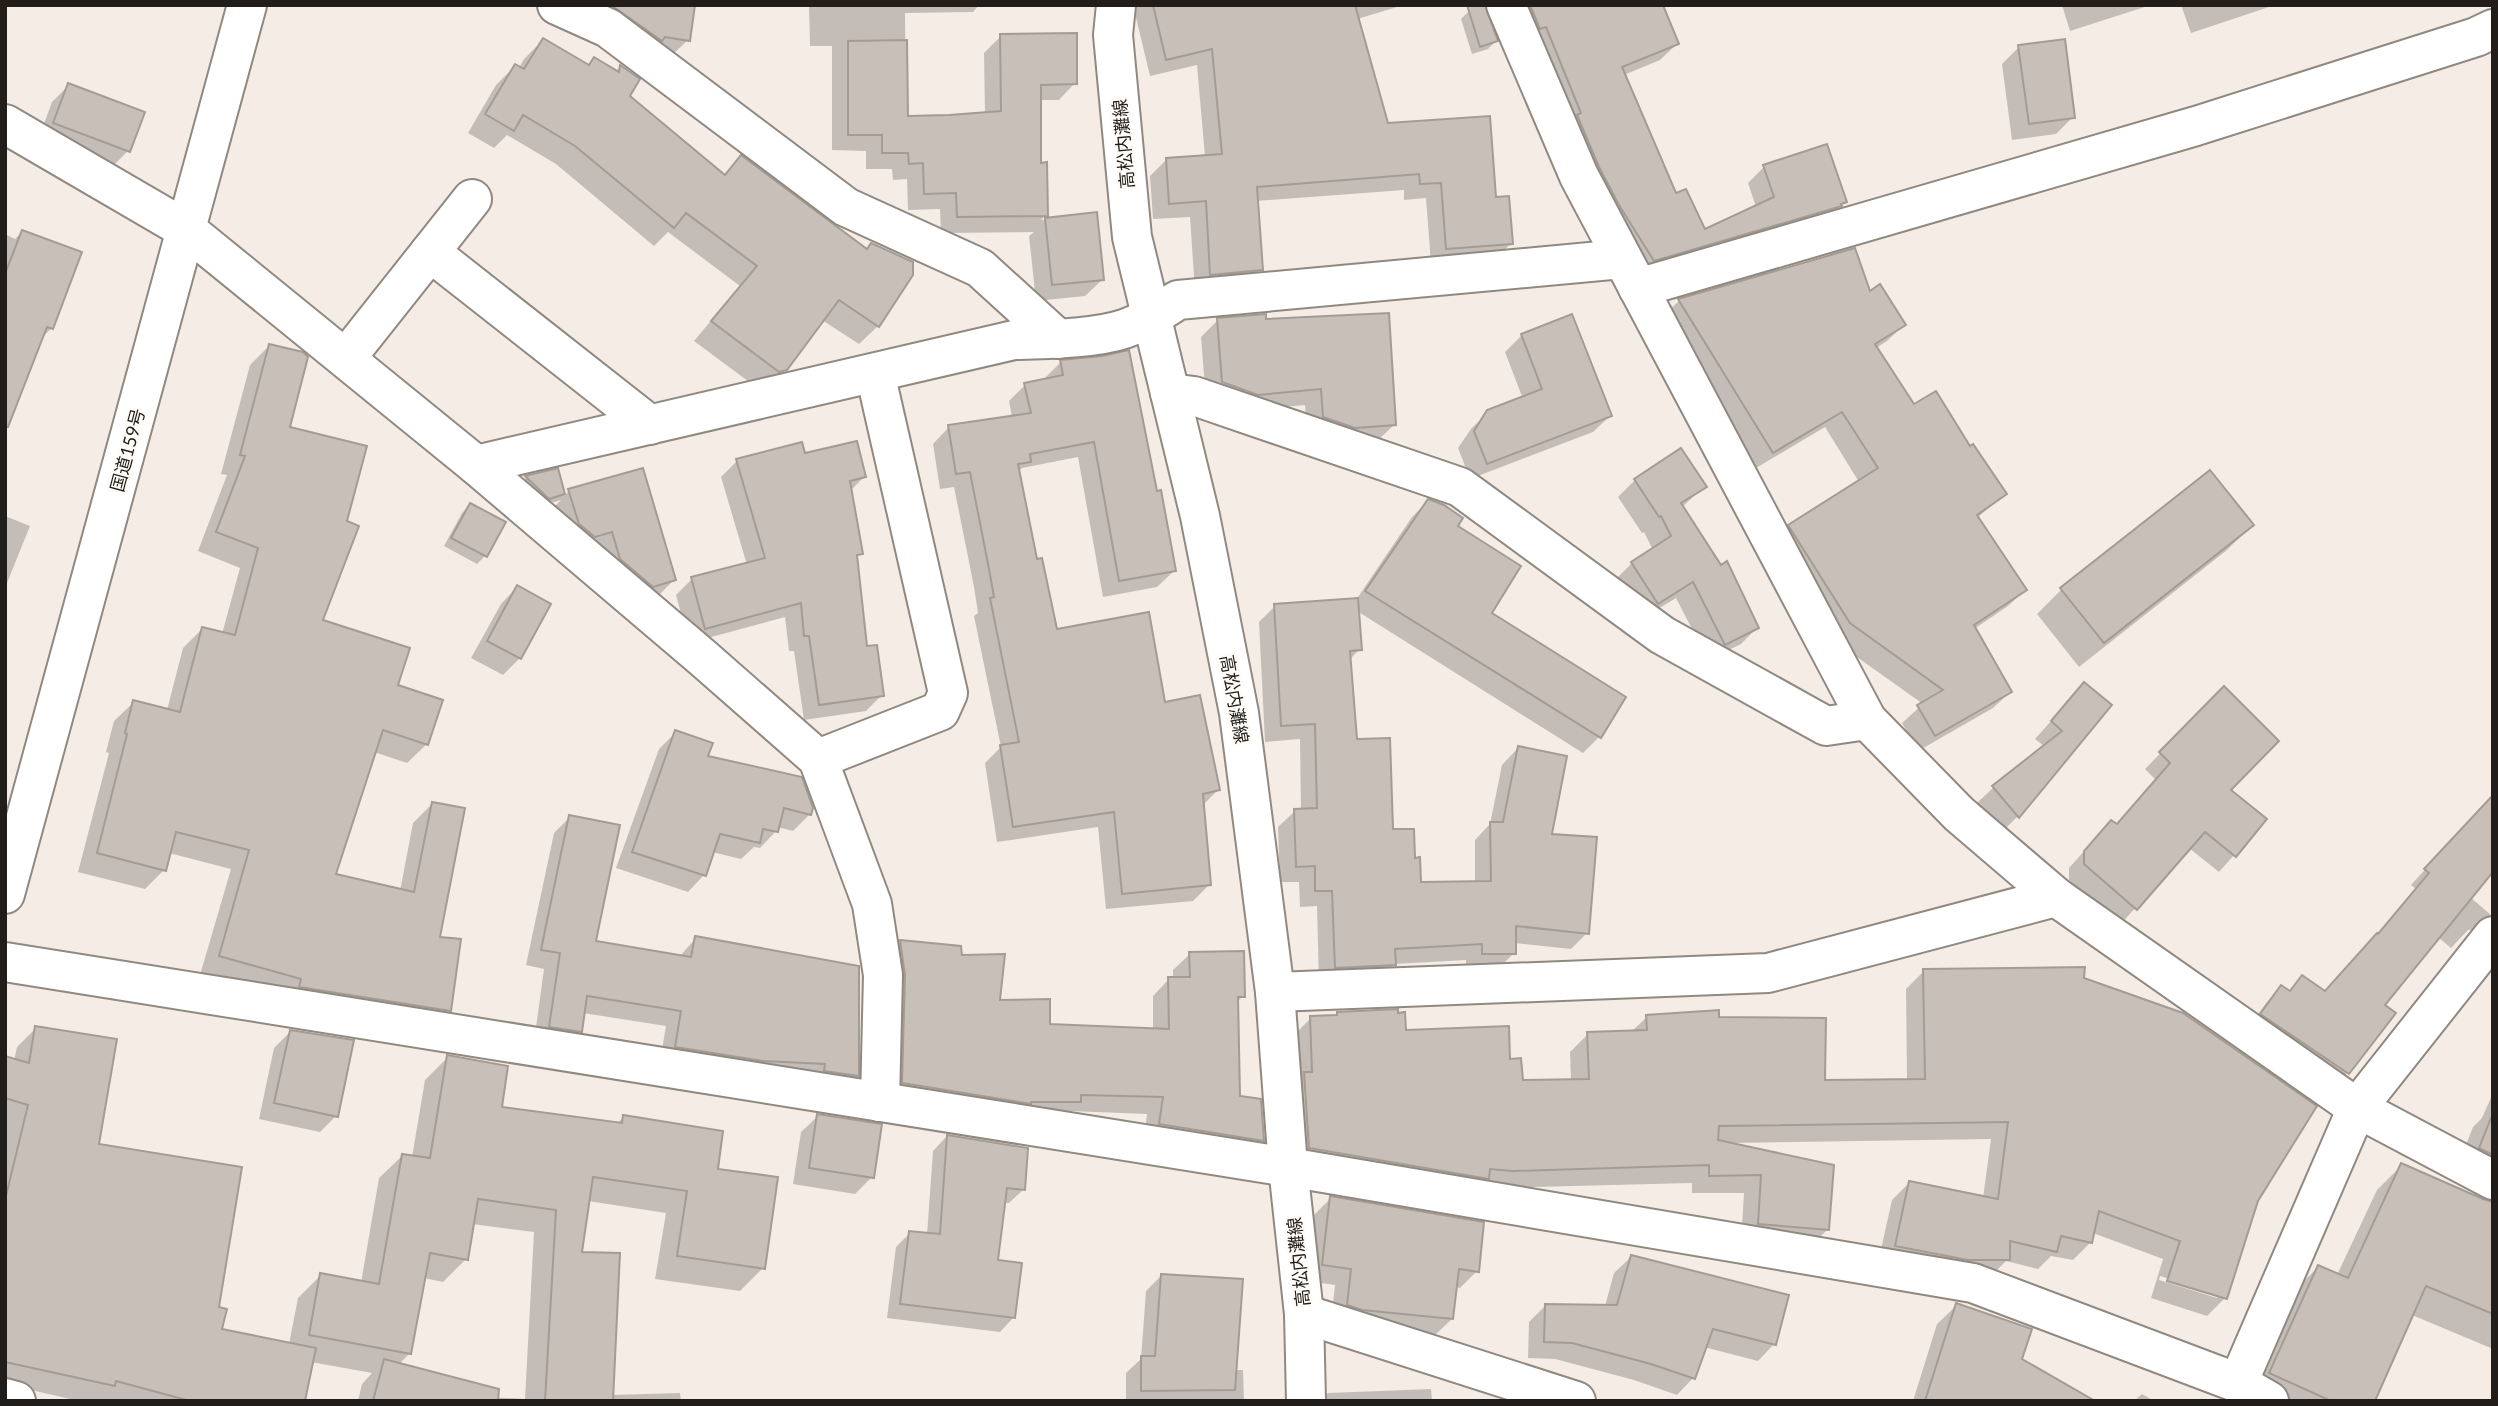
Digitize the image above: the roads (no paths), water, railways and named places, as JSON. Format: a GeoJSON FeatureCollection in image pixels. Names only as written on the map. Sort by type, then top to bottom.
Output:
{"type":"FeatureCollection","features":[{"type":"Feature","properties":{"kind":"main road","name":"国道159号"},"geometry":{"type":"LineString","coordinates":[[5,894],[247,5]]}},
{"type":"Feature","properties":{"kind":"main road"},"geometry":{"type":"LineString","coordinates":[[557,5],[608,29],[846,207],[980,268],[1058,339]]}},
{"type":"Feature","properties":{"kind":"main road","name":"高松内灘線"},"geometry":{"type":"LineString","coordinates":[[1116,5],[1113,35],[1132,237],[1200,516],[1239,713],[1275,992],[1288,1167],[1304,1314],[1306,1401]]}},
{"type":"Feature","properties":{"kind":"main road"},"geometry":{"type":"LineString","coordinates":[[1506,5],[1579,176],[1867,720],[1959,814],[2056,897],[2357,1108],[2493,1180]]}},
{"type":"Feature","properties":{"kind":"main road"},"geometry":{"type":"LineString","coordinates":[[476,465],[1014,340],[1058,339],[1122,330],[1151,317],[1178,300],[1630,274],[2196,126],[2476,37],[2493,29]]}},
{"type":"Feature","properties":{"kind":"main road"},"geometry":{"type":"LineString","coordinates":[[5,124],[187,230],[476,465],[818,759],[872,904],[883,975],[880,1102]]}},
{"type":"Feature","properties":{"kind":"main road"},"geometry":{"type":"LineString","coordinates":[[346,358],[472,199]]}},
{"type":"Feature","properties":{"kind":"main road"},"geometry":{"type":"LineString","coordinates":[[430,252],[650,425]]}},
{"type":"Feature","properties":{"kind":"main road"},"geometry":{"type":"LineString","coordinates":[[980,268],[1014,340]]}},
{"type":"Feature","properties":{"kind":"main road"},"geometry":{"type":"LineString","coordinates":[[818,759],[940,711],[948,692],[875,373]]}},
{"type":"Feature","properties":{"kind":"main road"},"geometry":{"type":"LineString","coordinates":[[1170,393],[1194,396],[1460,487],[1662,635],[1826,726],[1867,720]]}},
{"type":"Feature","properties":{"kind":"main road"},"geometry":{"type":"LineString","coordinates":[[1275,992],[1768,973],[2056,897]]}},
{"type":"Feature","properties":{"kind":"main road"},"geometry":{"type":"LineString","coordinates":[[5,962],[1288,1167],[1973,1283],[2253,1392],[2357,1108],[2493,936]]}},
{"type":"Feature","properties":{"kind":"main road"},"geometry":{"type":"LineString","coordinates":[[1304,1314],[1576,1401]]}},
{"type":"Feature","properties":{"kind":"main road"},"geometry":{"type":"LineString","coordinates":[[5,1398],[16,1401]]}}]}
